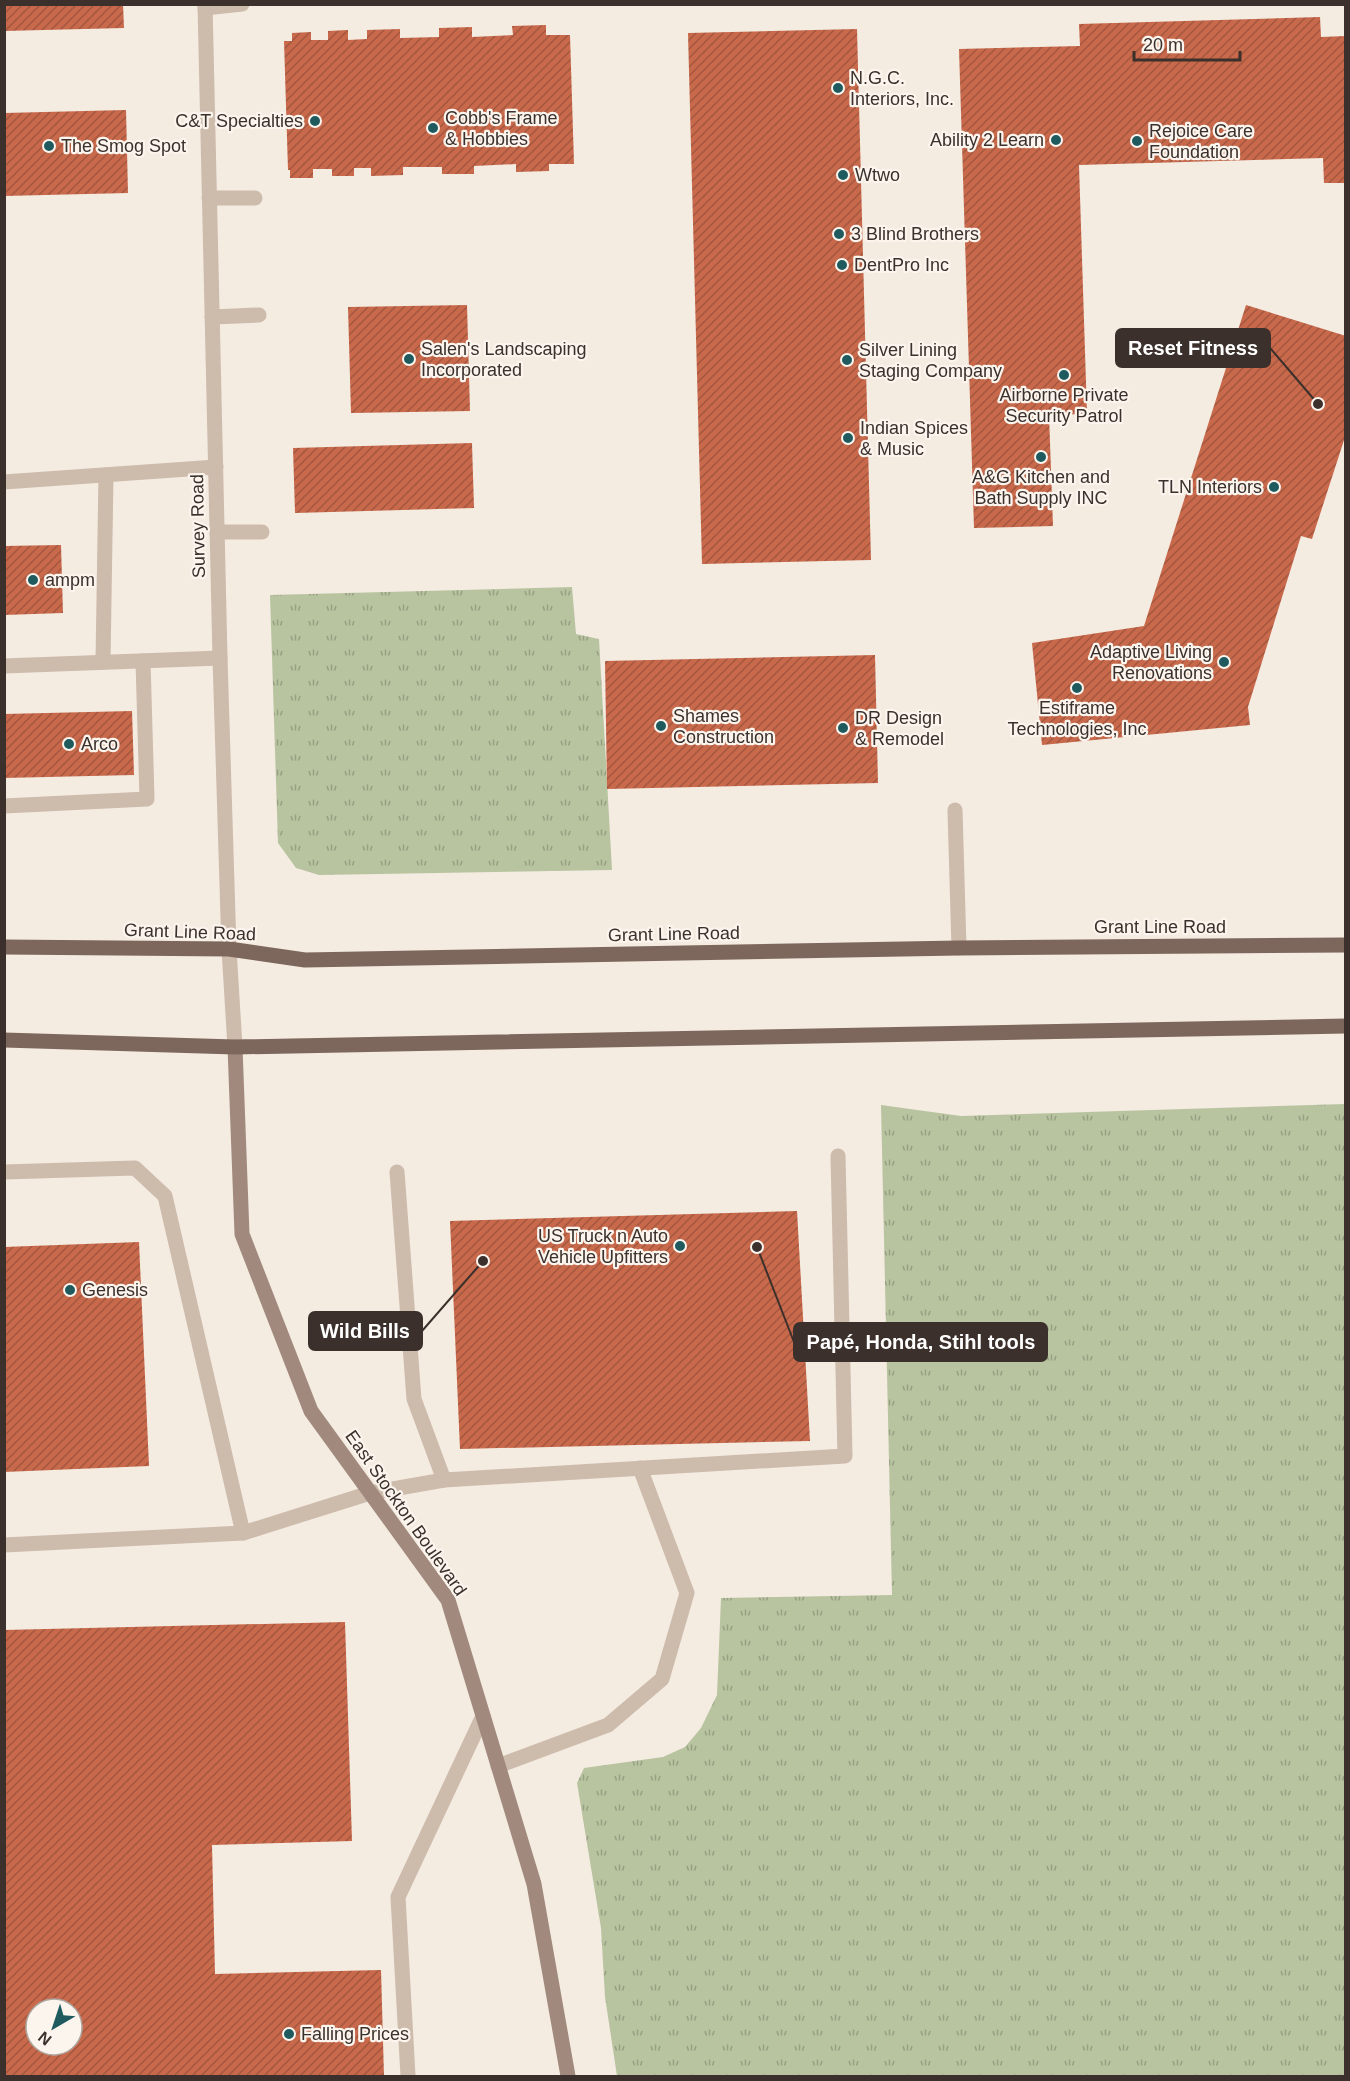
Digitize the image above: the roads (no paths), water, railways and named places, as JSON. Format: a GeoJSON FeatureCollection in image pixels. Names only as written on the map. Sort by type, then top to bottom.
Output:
{"type":"FeatureCollection","features":[{"type":"Feature","properties":{"kind":"main road","name":"Grant Line Road"},"geometry":{"type":"LineString","coordinates":[[4,947],[229,950],[305,960],[959,948],[1346,945]]}},
{"type":"Feature","properties":{"kind":"main road"},"geometry":{"type":"LineString","coordinates":[[4,1040],[235,1047],[1346,1026]]}},
{"type":"Feature","properties":{"kind":"main road","name":"East Stockton Boulevard"},"geometry":{"type":"LineString","coordinates":[[235,1047],[242,1234],[311,1411],[448,1600],[534,1884],[568,2076]]}},
{"type":"Feature","properties":{"kind":"street"},"geometry":{"type":"LineString","coordinates":[[205,6],[242,4]]}},
{"type":"Feature","properties":{"kind":"street","name":"Survey Road"},"geometry":{"type":"LineString","coordinates":[[205,6],[220,658],[229,950],[235,1047]]}},
{"type":"Feature","properties":{"kind":"street"},"geometry":{"type":"LineString","coordinates":[[209,198],[255,198]]}},
{"type":"Feature","properties":{"kind":"street"},"geometry":{"type":"LineString","coordinates":[[212,317],[259,315]]}},
{"type":"Feature","properties":{"kind":"street"},"geometry":{"type":"LineString","coordinates":[[4,482],[216,467]]}},
{"type":"Feature","properties":{"kind":"street"},"geometry":{"type":"LineString","coordinates":[[103,662],[106,475]]}},
{"type":"Feature","properties":{"kind":"street"},"geometry":{"type":"LineString","coordinates":[[217,532],[262,532]]}},
{"type":"Feature","properties":{"kind":"street"},"geometry":{"type":"LineString","coordinates":[[4,666],[220,658]]}},
{"type":"Feature","properties":{"kind":"street"},"geometry":{"type":"LineString","coordinates":[[4,806],[147,799],[143,661]]}},
{"type":"Feature","properties":{"kind":"street"},"geometry":{"type":"LineString","coordinates":[[955,810],[959,948]]}},
{"type":"Feature","properties":{"kind":"street"},"geometry":{"type":"LineString","coordinates":[[4,1545],[243,1533],[370,1492],[444,1480],[845,1456],[838,1156]]}},
{"type":"Feature","properties":{"kind":"street"},"geometry":{"type":"LineString","coordinates":[[4,1172],[135,1168],[165,1196],[243,1533]]}},
{"type":"Feature","properties":{"kind":"street"},"geometry":{"type":"LineString","coordinates":[[397,1172],[414,1399],[444,1480]]}},
{"type":"Feature","properties":{"kind":"street"},"geometry":{"type":"LineString","coordinates":[[498,1767],[609,1725],[662,1678],[687,1593],[640,1468]]}},
{"type":"Feature","properties":{"kind":"street"},"geometry":{"type":"LineString","coordinates":[[408,2076],[398,1897],[483,1716]]}},
{"type":"Feature","properties":{"kind":"place","name":"N.G.C. Interiors, Inc."},"geometry":{"type":"Point","coordinates":[838,88]}},
{"type":"Feature","properties":{"kind":"place","name":"C&T Specialties"},"geometry":{"type":"Point","coordinates":[315,121]}},
{"type":"Feature","properties":{"kind":"place","name":"Cobb's Frame & Hobbies"},"geometry":{"type":"Point","coordinates":[433,128]}},
{"type":"Feature","properties":{"kind":"place","name":"Ability 2 Learn"},"geometry":{"type":"Point","coordinates":[1056,140]}},
{"type":"Feature","properties":{"kind":"place","name":"Rejoice Care Foundation"},"geometry":{"type":"Point","coordinates":[1137,141]}},
{"type":"Feature","properties":{"kind":"place","name":"The Smog Spot"},"geometry":{"type":"Point","coordinates":[49,146]}},
{"type":"Feature","properties":{"kind":"place","name":"Wtwo"},"geometry":{"type":"Point","coordinates":[843,175]}},
{"type":"Feature","properties":{"kind":"place","name":"3 Blind Brothers"},"geometry":{"type":"Point","coordinates":[839,234]}},
{"type":"Feature","properties":{"kind":"place","name":"DentPro Inc"},"geometry":{"type":"Point","coordinates":[842,265]}},
{"type":"Feature","properties":{"kind":"place","name":"Salen's Landscaping Incorporated"},"geometry":{"type":"Point","coordinates":[409,359]}},
{"type":"Feature","properties":{"kind":"place","name":"Silver Lining Staging Company"},"geometry":{"type":"Point","coordinates":[847,360]}},
{"type":"Feature","properties":{"kind":"place","name":"Airborne Private Security Patrol"},"geometry":{"type":"Point","coordinates":[1064,375]}},
{"type":"Feature","properties":{"kind":"place","name":"Reset Fitness"},"geometry":{"type":"Point","coordinates":[1318,404]}},
{"type":"Feature","properties":{"kind":"place","name":"Indian Spices & Music"},"geometry":{"type":"Point","coordinates":[848,438]}},
{"type":"Feature","properties":{"kind":"place","name":"A&G Kitchen and Bath Supply INC"},"geometry":{"type":"Point","coordinates":[1041,457]}},
{"type":"Feature","properties":{"kind":"place","name":"TLN Interiors"},"geometry":{"type":"Point","coordinates":[1274,487]}},
{"type":"Feature","properties":{"kind":"place","name":"ampm"},"geometry":{"type":"Point","coordinates":[33,580]}},
{"type":"Feature","properties":{"kind":"place","name":"Adaptive Living Renovations"},"geometry":{"type":"Point","coordinates":[1224,662]}},
{"type":"Feature","properties":{"kind":"place","name":"Estiframe Technologies, Inc"},"geometry":{"type":"Point","coordinates":[1077,688]}},
{"type":"Feature","properties":{"kind":"place","name":"Shames Construction"},"geometry":{"type":"Point","coordinates":[661,726]}},
{"type":"Feature","properties":{"kind":"place","name":"DR Design & Remodel"},"geometry":{"type":"Point","coordinates":[843,728]}},
{"type":"Feature","properties":{"kind":"place","name":"Arco"},"geometry":{"type":"Point","coordinates":[69,744]}},
{"type":"Feature","properties":{"kind":"place","name":"US Truck n Auto Vehicle Upfitters"},"geometry":{"type":"Point","coordinates":[680,1246]}},
{"type":"Feature","properties":{"kind":"place","name":"Papé, Honda, Stihl tools"},"geometry":{"type":"Point","coordinates":[757,1247]}},
{"type":"Feature","properties":{"kind":"place","name":"Wild Bills"},"geometry":{"type":"Point","coordinates":[483,1261]}},
{"type":"Feature","properties":{"kind":"place","name":"Genesis"},"geometry":{"type":"Point","coordinates":[70,1290]}},
{"type":"Feature","properties":{"kind":"place","name":"Falling Prices"},"geometry":{"type":"Point","coordinates":[289,2034]}}]}
